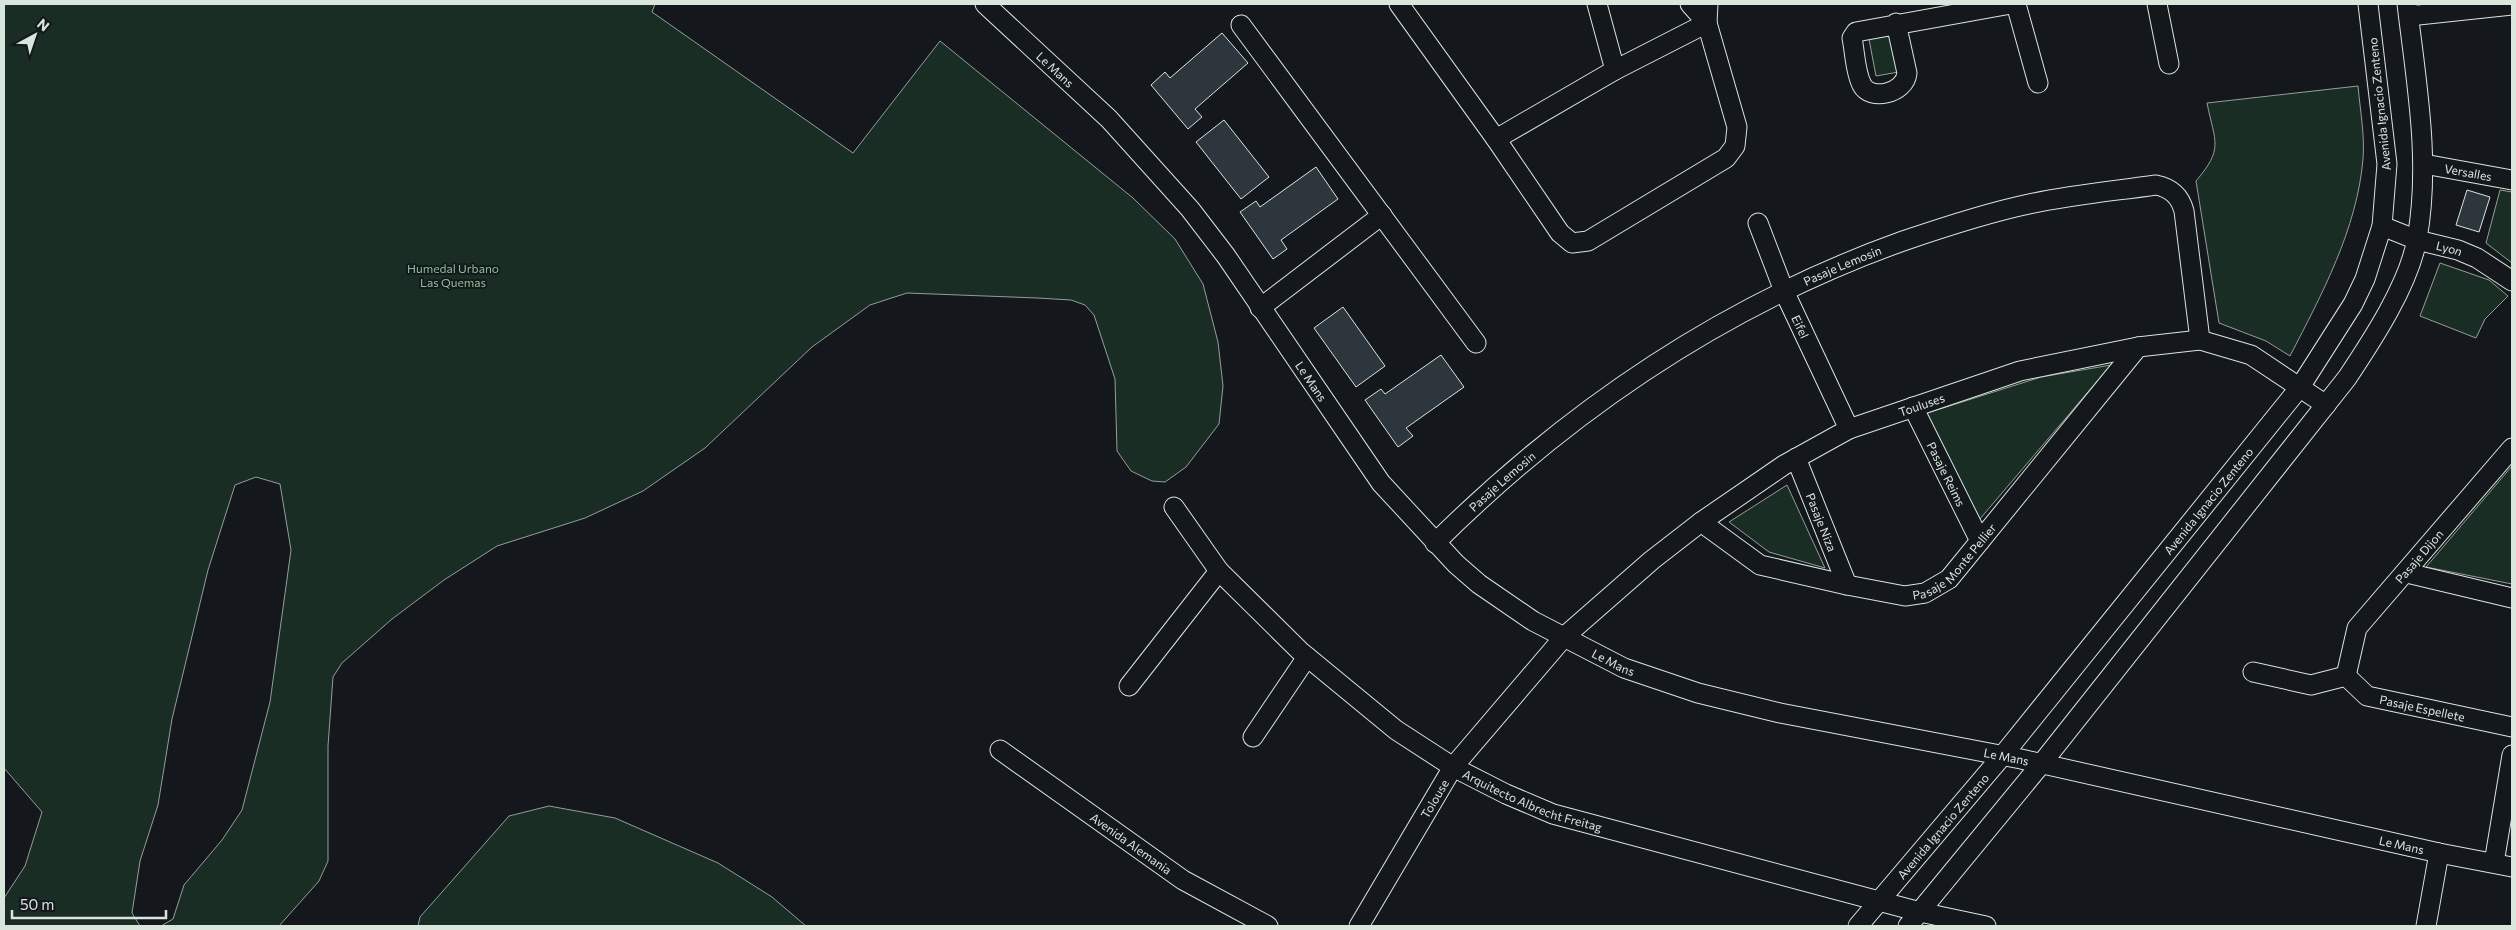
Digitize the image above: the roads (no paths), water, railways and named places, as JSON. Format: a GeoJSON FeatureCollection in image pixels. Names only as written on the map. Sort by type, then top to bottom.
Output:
{"type":"FeatureCollection","features":[{"type":"Feature","properties":{"kind":"street","name":"Le Mans"},"geometry":{"type":"LineString","coordinates":[[985,4],[1109,119],[1190,209],[1226,256],[1381,483],[1435,543],[1485,588],[1533,620],[1624,668],[1698,693],[1780,713],[2042,763],[2439,853],[2512,867]]}},
{"type":"Feature","properties":{"kind":"street"},"geometry":{"type":"LineString","coordinates":[[1399,4],[1496,139],[1560,233],[1572,244],[1588,241],[1726,158],[1735,146],[1737,127],[1707,23],[1708,4]]}},
{"type":"Feature","properties":{"kind":"street"},"geometry":{"type":"LineString","coordinates":[[1597,4],[1615,70]]}},
{"type":"Feature","properties":{"kind":"street"},"geometry":{"type":"LineString","coordinates":[[1690,4],[1707,23]]}},
{"type":"Feature","properties":{"kind":"street"},"geometry":{"type":"LineString","coordinates":[[1896,23],[2011,4]]}},
{"type":"Feature","properties":{"kind":"street"},"geometry":{"type":"LineString","coordinates":[[2016,4],[2038,83]]}},
{"type":"Feature","properties":{"kind":"street"},"geometry":{"type":"LineString","coordinates":[[2157,4],[2169,64]]}},
{"type":"Feature","properties":{"kind":"street","name":"Avenida Ignacio Zenteno"},"geometry":{"type":"LineString","coordinates":[[1858,926],[2002,755],[2300,387],[2353,304],[2368,270],[2382,226],[2387,164],[2368,4]]}},
{"type":"Feature","properties":{"kind":"street"},"geometry":{"type":"LineString","coordinates":[[1908,926],[2042,763],[2326,405],[2347,378],[2384,319],[2417,240],[2424,164],[2408,10],[2512,5]]}},
{"type":"Feature","properties":{"kind":"street"},"geometry":{"type":"LineString","coordinates":[[1496,139],[1615,70],[1707,23]]}},
{"type":"Feature","properties":{"kind":"street"},"geometry":{"type":"LineString","coordinates":[[1241,25],[1476,344]]}},
{"type":"Feature","properties":{"kind":"street","name":"Versalles"},"geometry":{"type":"LineString","coordinates":[[2424,164],[2512,180]]}},
{"type":"Feature","properties":{"kind":"street","name":"Pasaje Lemosin"},"geometry":{"type":"LineString","coordinates":[[1435,543],[1517,465],[1606,395],[1696,338],[1784,291],[1880,249],[1979,216],[2030,203],[2156,185],[2174,193],[2184,211],[2200,340]]}},
{"type":"Feature","properties":{"kind":"street"},"geometry":{"type":"LineString","coordinates":[[1260,308],[1382,215]]}},
{"type":"Feature","properties":{"kind":"street","name":"Eifel"},"geometry":{"type":"LineString","coordinates":[[1758,223],[1784,291],[1849,429]]}},
{"type":"Feature","properties":{"kind":"street","name":"Lyon"},"geometry":{"type":"LineString","coordinates":[[2382,226],[2417,240],[2458,250],[2477,258],[2512,281]]}},
{"type":"Feature","properties":{"kind":"street","name":"Touluses"},"geometry":{"type":"LineString","coordinates":[[1564,637],[1652,560],[1701,522],[1796,458],[1849,429],[2020,371],[2138,347],[2200,340],[2251,356],[2326,405]]}},
{"type":"Feature","properties":{"kind":"street","name":"Pasaje Monte Pellier"},"geometry":{"type":"LineString","coordinates":[[1701,522],[1760,565],[1895,595],[1925,593],[1949,579],[2138,347]]}},
{"type":"Feature","properties":{"kind":"street","name":"Pasaje Reims"},"geometry":{"type":"LineString","coordinates":[[1913,407],[1980,542]]}},
{"type":"Feature","properties":{"kind":"street","name":"Pasaje Dijon"},"geometry":{"type":"LineString","coordinates":[[2346,676],[2357,628],[2407,573],[2512,448]]}},
{"type":"Feature","properties":{"kind":"street","name":"Pasaje Niza"},"geometry":{"type":"LineString","coordinates":[[1796,458],[1847,585]]}},
{"type":"Feature","properties":{"kind":"street","name":"Arquitecto Albrecht Freitag"},"geometry":{"type":"LineString","coordinates":[[1174,507],[1219,571],[1307,657],[1396,730],[1453,767],[1506,794],[1554,814],[1920,912],[1986,926]]}},
{"type":"Feature","properties":{"kind":"street"},"geometry":{"type":"LineString","coordinates":[[1129,686],[1219,571]]}},
{"type":"Feature","properties":{"kind":"street"},"geometry":{"type":"LineString","coordinates":[[2407,573],[2512,598]]}},
{"type":"Feature","properties":{"kind":"street","name":"Tolouse"},"geometry":{"type":"LineString","coordinates":[[1359,926],[1453,767],[1564,637]]}},
{"type":"Feature","properties":{"kind":"street"},"geometry":{"type":"LineString","coordinates":[[1254,737],[1307,657]]}},
{"type":"Feature","properties":{"kind":"street"},"geometry":{"type":"LineString","coordinates":[[2253,672],[2311,685],[2346,676]]}},
{"type":"Feature","properties":{"kind":"street","name":"Pasaje Espellete"},"geometry":{"type":"LineString","coordinates":[[2346,676],[2367,696],[2512,727]]}},
{"type":"Feature","properties":{"kind":"street","name":"Avenida Alemania"},"geometry":{"type":"LineString","coordinates":[[1000,750],[1183,880],[1268,926]]}},
{"type":"Feature","properties":{"kind":"street"},"geometry":{"type":"LineString","coordinates":[[2494,863],[2512,755]]}},
{"type":"Feature","properties":{"kind":"street"},"geometry":{"type":"LineString","coordinates":[[2426,926],[2439,853]]}},
{"type":"Feature","properties":{"kind":"park label","name":"Humedal Urbano Las Quemas"},"geometry":{"type":"Point","coordinates":[453,275]}}]}
